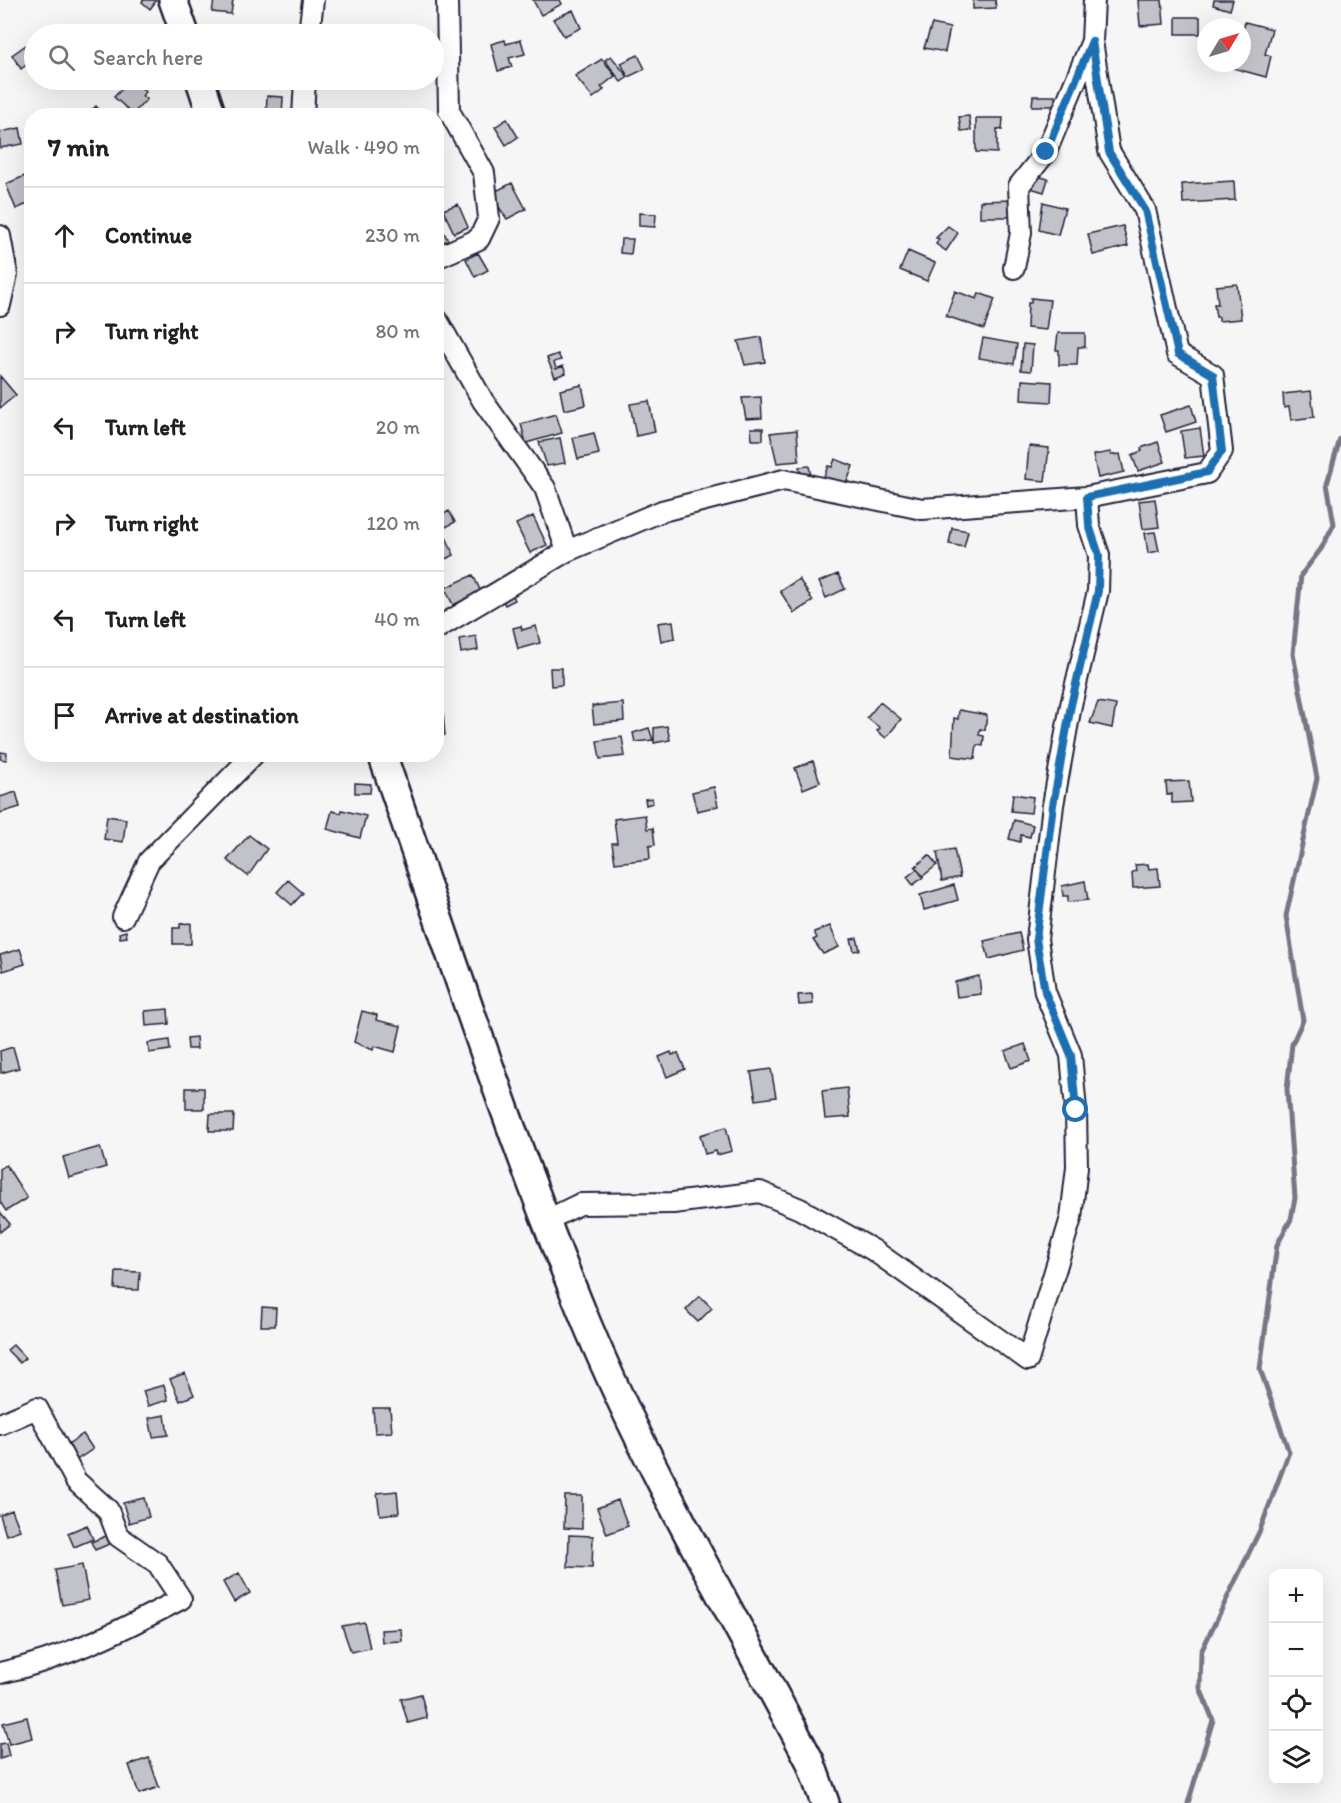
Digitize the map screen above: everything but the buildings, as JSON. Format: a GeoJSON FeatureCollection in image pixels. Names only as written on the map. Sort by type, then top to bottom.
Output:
{"type":"FeatureCollection","features":[{"type":"Feature","properties":{"kind":"street"},"geometry":{"type":"LineString","coordinates":[[173,0],[181,24]]}},
{"type":"Feature","properties":{"kind":"street"},"geometry":{"type":"LineString","coordinates":[[310,24],[313,0]]}},
{"type":"Feature","properties":{"kind":"street"},"geometry":{"type":"LineString","coordinates":[[444,254],[479,239],[489,218],[484,173],[449,111],[447,0]]}},
{"type":"Feature","properties":{"kind":"street"},"geometry":{"type":"LineString","coordinates":[[444,624],[567,551],[662,511],[784,480],[922,509],[1087,497],[1207,472],[1222,451],[1213,375],[1178,354],[1145,210],[1109,152],[1092,41],[1094,0]]}},
{"type":"Feature","properties":{"kind":"street"},"geometry":{"type":"LineString","coordinates":[[1014,268],[1021,233],[1019,186],[1046,152],[1092,41]]}},
{"type":"Feature","properties":{"kind":"street"},"geometry":{"type":"LineString","coordinates":[[203,90],[209,108]]}},
{"type":"Feature","properties":{"kind":"street"},"geometry":{"type":"LineString","coordinates":[[303,108],[304,90]]}},
{"type":"Feature","properties":{"kind":"street"},"geometry":{"type":"LineString","coordinates":[[0,236],[7,274],[0,304]]}},
{"type":"Feature","properties":{"kind":"street"},"geometry":{"type":"LineString","coordinates":[[444,332],[483,401],[544,488],[567,551]]}},
{"type":"Feature","properties":{"kind":"street"},"geometry":{"type":"LineString","coordinates":[[547,1220],[580,1204],[673,1203],[760,1192],[800,1209],[873,1250],[1028,1360],[1071,1218],[1077,1167],[1076,1110],[1071,1055],[1045,992],[1036,939],[1053,805],[1071,705],[1098,591],[1099,555],[1089,525],[1087,497]]}},
{"type":"Feature","properties":{"kind":"street"},"geometry":{"type":"LineString","coordinates":[[123,917],[149,861],[246,762]]}},
{"type":"Feature","properties":{"kind":"street"},"geometry":{"type":"LineString","coordinates":[[385,762],[528,1176],[588,1326],[629,1414],[810,1761],[825,1803]]}},
{"type":"Feature","properties":{"kind":"street"},"geometry":{"type":"LineString","coordinates":[[0,1424],[37,1408],[76,1481],[108,1510],[118,1536],[158,1564],[181,1599],[101,1641],[44,1663],[0,1673]]}},
{"type":"Feature","properties":{"kind":"waterway"},"geometry":{"type":"LineString","coordinates":[[1188,1803],[1213,1720],[1200,1688],[1201,1652],[1260,1530],[1289,1452],[1260,1369],[1277,1245],[1291,1219],[1295,1198],[1287,1089],[1292,1044],[1303,1020],[1286,916],[1317,778],[1293,654],[1301,575],[1321,549],[1334,524],[1327,484],[1340,439]]}},
{"type":"Feature","properties":{"kind":"route"},"geometry":{"type":"LineString","coordinates":[[1046,152],[1092,41],[1109,152],[1145,210],[1178,354],[1213,375],[1222,451],[1207,472],[1087,497],[1089,525],[1099,555],[1098,591],[1071,705],[1053,805],[1036,939],[1045,992],[1071,1055],[1076,1110]]}}]}
